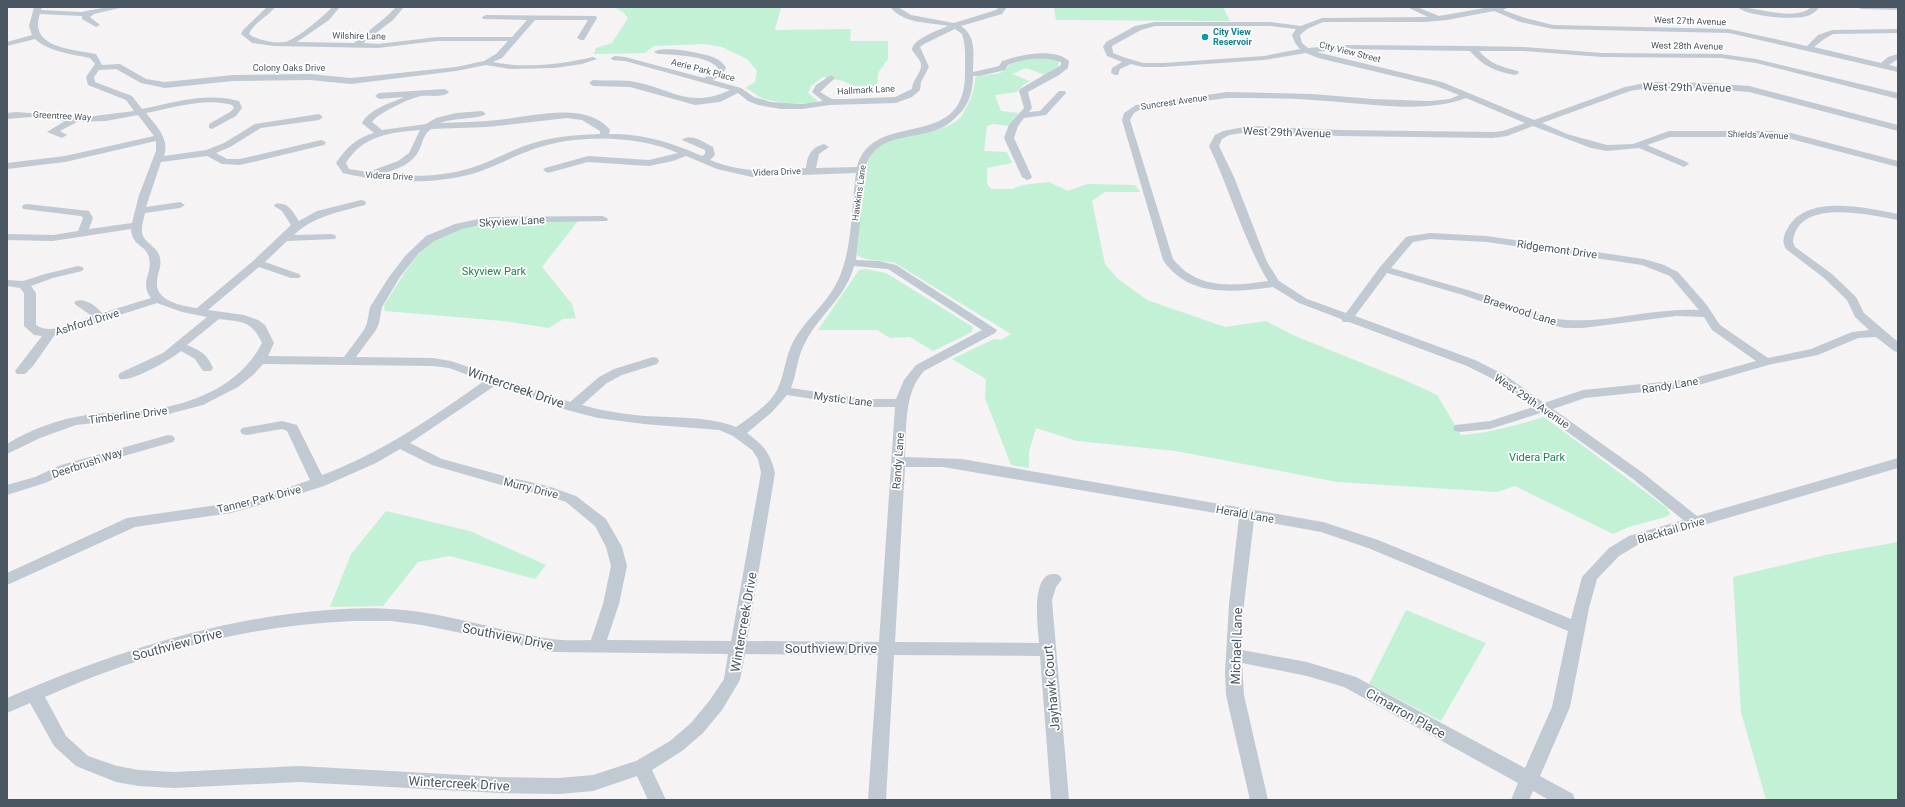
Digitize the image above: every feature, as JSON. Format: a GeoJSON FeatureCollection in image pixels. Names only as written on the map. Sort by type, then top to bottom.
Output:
{"type":"FeatureCollection","features":[{"type":"Feature","properties":{"kind":"street"},"geometry":{"type":"LineString","coordinates":[[120,7],[90,10],[71,14],[37,10],[32,27],[37,36],[48,44],[58,48],[93,56],[99,64],[90,77],[91,83],[126,96],[140,111],[160,137],[161,151],[144,195],[136,230],[138,238],[152,251],[155,258],[155,269],[151,287],[152,292],[158,299]]}},
{"type":"Feature","properties":{"kind":"street","name":"Wilshire Lane"},"geometry":{"type":"LineString","coordinates":[[272,7],[264,16],[246,30],[245,34],[248,38],[261,42],[355,46],[396,46],[440,39],[514,39]]}},
{"type":"Feature","properties":{"kind":"street"},"geometry":{"type":"LineString","coordinates":[[289,44],[326,18],[336,7]]}},
{"type":"Feature","properties":{"kind":"street"},"geometry":{"type":"LineString","coordinates":[[355,46],[390,18],[400,7]]}},
{"type":"Feature","properties":{"kind":"street"},"geometry":{"type":"LineString","coordinates":[[894,7],[907,16],[955,26],[999,12],[1003,7]]}},
{"type":"Feature","properties":{"kind":"street"},"geometry":{"type":"LineString","coordinates":[[1411,7],[1438,19]]}},
{"type":"Feature","properties":{"kind":"street"},"geometry":{"type":"LineString","coordinates":[[1303,28],[1314,22],[1333,20],[1438,19],[1505,7]]}},
{"type":"Feature","properties":{"kind":"street"},"geometry":{"type":"LineString","coordinates":[[1741,7],[1760,13],[1792,15],[1808,13],[1816,7]]}},
{"type":"Feature","properties":{"kind":"street"},"geometry":{"type":"LineString","coordinates":[[1861,7],[1898,8]]}},
{"type":"Feature","properties":{"kind":"street","name":"West 27th Avenue"},"geometry":{"type":"LineString","coordinates":[[1493,8],[1523,20],[1553,27],[1587,29],[1716,30],[1751,35],[1898,70]]}},
{"type":"Feature","properties":{"kind":"street"},"geometry":{"type":"LineString","coordinates":[[90,10],[85,17],[96,25]]}},
{"type":"Feature","properties":{"kind":"street"},"geometry":{"type":"LineString","coordinates":[[486,17],[593,18],[595,20],[581,38]]}},
{"type":"Feature","properties":{"kind":"street","name":"Colony Oaks Drive"},"geometry":{"type":"LineString","coordinates":[[95,68],[117,66],[144,81],[169,85],[233,78],[310,77],[355,80],[456,69],[486,63],[502,54],[532,18]]}},
{"type":"Feature","properties":{"kind":"street","name":"West 28th Avenue"},"geometry":{"type":"LineString","coordinates":[[1303,28],[1270,24],[1155,24],[1138,28],[1109,44],[1107,47],[1110,54],[1129,62],[1142,65],[1163,66],[1196,62],[1264,58],[1344,47],[1472,48],[1538,50],[1602,55],[1733,57],[1768,64],[1898,96]]}},
{"type":"Feature","properties":{"kind":"street","name":"Hawkins Lane"},"geometry":{"type":"LineString","coordinates":[[738,433],[766,411],[784,391],[794,352],[809,328],[844,282],[850,263],[861,170],[867,153],[880,142],[930,130],[945,123],[954,116],[966,97],[970,74],[967,35],[964,30],[955,26]]}},
{"type":"Feature","properties":{"kind":"street","name":"Hallmark Lane"},"geometry":{"type":"LineString","coordinates":[[831,78],[819,87],[816,92],[820,97],[830,102],[896,100],[910,95],[916,90],[915,81],[925,69],[925,62],[916,52],[916,47],[921,42],[955,26]]}},
{"type":"Feature","properties":{"kind":"street","name":"City View Street"},"geometry":{"type":"LineString","coordinates":[[1303,28],[1297,32],[1296,38],[1299,45],[1309,51],[1331,59],[1439,84],[1498,108]]}},
{"type":"Feature","properties":{"kind":"street"},"geometry":{"type":"LineString","coordinates":[[1808,49],[1821,36],[1832,32],[1898,31]]}},
{"type":"Feature","properties":{"kind":"street"},"geometry":{"type":"LineString","coordinates":[[7,44],[37,36]]}},
{"type":"Feature","properties":{"kind":"street"},"geometry":{"type":"LineString","coordinates":[[1472,48],[1488,65],[1502,71],[1515,73]]}},
{"type":"Feature","properties":{"kind":"street"},"geometry":{"type":"LineString","coordinates":[[658,52],[688,53],[720,65],[722,68],[719,72],[705,81]]}},
{"type":"Feature","properties":{"kind":"street"},"geometry":{"type":"LineString","coordinates":[[970,74],[993,72],[1002,68],[1005,63],[1024,56],[1052,56],[1065,61],[1065,66],[1056,73],[1023,91],[1028,108],[1014,125],[1009,138],[1027,177]]}},
{"type":"Feature","properties":{"kind":"street"},"geometry":{"type":"LineString","coordinates":[[1883,66],[1891,59],[1898,56]]}},
{"type":"Feature","properties":{"kind":"street","name":"Aerie Park Place"},"geometry":{"type":"LineString","coordinates":[[615,58],[625,59],[738,90],[758,102],[792,107],[809,107],[830,102]]}},
{"type":"Feature","properties":{"kind":"street","name":"Colony Oaks Drive"},"geometry":{"type":"LineString","coordinates":[[486,63],[500,67],[511,67],[554,65],[593,59]]}},
{"type":"Feature","properties":{"kind":"street"},"geometry":{"type":"LineString","coordinates":[[1115,73],[1116,68],[1129,62]]}},
{"type":"Feature","properties":{"kind":"street"},"geometry":{"type":"LineString","coordinates":[[593,83],[630,84],[695,102],[717,100],[738,90]]}},
{"type":"Feature","properties":{"kind":"street","name":"West 29th Avenue"},"geometry":{"type":"LineString","coordinates":[[1696,523],[1638,476],[1511,384],[1481,368],[1302,301],[1275,283],[1262,262],[1229,177],[1216,152],[1214,146],[1218,137],[1226,133],[1249,129],[1340,133],[1504,134],[1638,86],[1710,86],[1749,90],[1898,128]]}},
{"type":"Feature","properties":{"kind":"street"},"geometry":{"type":"LineString","coordinates":[[379,96],[445,92]]}},
{"type":"Feature","properties":{"kind":"street"},"geometry":{"type":"LineString","coordinates":[[1022,116],[1043,113],[1062,93]]}},
{"type":"Feature","properties":{"kind":"street"},"geometry":{"type":"LineString","coordinates":[[380,134],[367,123],[369,118],[375,113],[417,94]]}},
{"type":"Feature","properties":{"kind":"street","name":"Suncrest Avenue"},"geometry":{"type":"LineString","coordinates":[[1275,283],[1245,288],[1210,286],[1194,281],[1173,268],[1168,260],[1151,199],[1145,187],[1126,120],[1127,115],[1131,110],[1148,104],[1228,95],[1312,97],[1373,102],[1430,104],[1452,101],[1467,95]]}},
{"type":"Feature","properties":{"kind":"street","name":"Greentree Way"},"geometry":{"type":"LineString","coordinates":[[7,116],[30,114],[75,119],[99,118],[194,102],[224,100],[236,103],[238,108],[235,112],[212,126]]}},
{"type":"Feature","properties":{"kind":"street"},"geometry":{"type":"LineString","coordinates":[[44,106],[52,113],[49,116]]}},
{"type":"Feature","properties":{"kind":"street","name":"Shields Avenue"},"geometry":{"type":"LineString","coordinates":[[1498,108],[1564,136],[1590,145],[1622,148],[1641,146],[1669,134],[1770,134],[1797,137],[1898,164]]}},
{"type":"Feature","properties":{"kind":"street"},"geometry":{"type":"LineString","coordinates":[[368,176],[409,159],[414,153],[420,136],[427,127],[435,122],[448,117],[482,114]]}},
{"type":"Feature","properties":{"kind":"street","name":"Videra Drive"},"geometry":{"type":"LineString","coordinates":[[604,137],[604,130],[596,123],[577,116],[561,116],[487,124],[405,128],[380,134],[359,142],[348,152],[341,163],[346,171],[368,176],[428,178],[454,175],[482,168],[538,144],[562,140],[604,137],[651,140],[724,168],[744,173],[763,175],[811,171],[861,170]]}},
{"type":"Feature","properties":{"kind":"street"},"geometry":{"type":"LineString","coordinates":[[158,160],[208,153],[227,145],[258,126],[319,117]]}},
{"type":"Feature","properties":{"kind":"street"},"geometry":{"type":"LineString","coordinates":[[62,135],[52,132],[75,119]]}},
{"type":"Feature","properties":{"kind":"street"},"geometry":{"type":"LineString","coordinates":[[7,166],[56,161],[160,137]]}},
{"type":"Feature","properties":{"kind":"street"},"geometry":{"type":"LineString","coordinates":[[687,140],[691,140],[710,149],[710,155],[703,160]]}},
{"type":"Feature","properties":{"kind":"street"},"geometry":{"type":"LineString","coordinates":[[208,153],[226,162],[240,162],[321,143]]}},
{"type":"Feature","properties":{"kind":"street","name":"Shields Avenue"},"geometry":{"type":"LineString","coordinates":[[1641,146],[1684,164]]}},
{"type":"Feature","properties":{"kind":"street"},"geometry":{"type":"LineString","coordinates":[[811,171],[813,153],[817,149],[824,147]]}},
{"type":"Feature","properties":{"kind":"street"},"geometry":{"type":"LineString","coordinates":[[96,153],[106,161]]}},
{"type":"Feature","properties":{"kind":"street"},"geometry":{"type":"LineString","coordinates":[[548,170],[571,162],[588,159],[649,163],[670,159],[686,153]]}},
{"type":"Feature","properties":{"kind":"street"},"geometry":{"type":"LineString","coordinates":[[200,312],[297,226],[321,213],[361,204]]}},
{"type":"Feature","properties":{"kind":"street"},"geometry":{"type":"LineString","coordinates":[[140,211],[180,205]]}},
{"type":"Feature","properties":{"kind":"street"},"geometry":{"type":"LineString","coordinates":[[27,206],[85,213],[88,218],[82,234]]}},
{"type":"Feature","properties":{"kind":"street"},"geometry":{"type":"LineString","coordinates":[[279,206],[286,209],[297,226]]}},
{"type":"Feature","properties":{"kind":"street"},"geometry":{"type":"LineString","coordinates":[[1898,217],[1863,211],[1834,209],[1823,210],[1802,217],[1798,220],[1788,238],[1788,243],[1791,249],[1828,276],[1852,299],[1859,315],[1878,333],[1898,348]]}},
{"type":"Feature","properties":{"kind":"street","name":"Skyview Lane"},"geometry":{"type":"LineString","coordinates":[[348,360],[372,327],[374,310],[377,304],[409,258],[419,246],[438,235],[470,223],[488,220],[603,219]]}},
{"type":"Feature","properties":{"kind":"street"},"geometry":{"type":"LineString","coordinates":[[7,237],[36,239],[82,234],[137,225]]}},
{"type":"Feature","properties":{"kind":"street","name":"Ridgemont Drive"},"geometry":{"type":"LineString","coordinates":[[1347,318],[1384,269],[1410,238],[1430,236],[1495,240],[1654,265],[1677,277],[1716,327],[1766,362]]}},
{"type":"Feature","properties":{"kind":"street"},"geometry":{"type":"LineString","coordinates":[[284,238],[331,237]]}},
{"type":"Feature","properties":{"kind":"street"},"geometry":{"type":"LineString","coordinates":[[257,263],[295,276]]}},
{"type":"Feature","properties":{"kind":"street","name":"Randy Lane"},"geometry":{"type":"LineString","coordinates":[[850,263],[879,264],[892,267],[991,330],[920,368],[912,376],[906,386],[902,403],[877,800]]}},
{"type":"Feature","properties":{"kind":"street"},"geometry":{"type":"LineString","coordinates":[[7,282],[24,285],[49,276],[78,269]]}},
{"type":"Feature","properties":{"kind":"street","name":"Braewood Lane"},"geometry":{"type":"LineString","coordinates":[[1384,269],[1467,292],[1549,321],[1565,324],[1576,325],[1680,311],[1707,314]]}},
{"type":"Feature","properties":{"kind":"street","name":"Ashford Drive"},"geometry":{"type":"LineString","coordinates":[[24,285],[30,293],[30,326],[38,332],[50,333],[158,299]]}},
{"type":"Feature","properties":{"kind":"street","name":"Timberline Drive"},"geometry":{"type":"LineString","coordinates":[[7,450],[32,436],[72,422],[98,417],[157,413],[188,405],[212,396],[233,385],[260,360],[268,343],[261,328],[244,319],[200,312],[168,304],[158,299]]}},
{"type":"Feature","properties":{"kind":"street"},"geometry":{"type":"LineString","coordinates":[[80,303],[94,311],[100,318]]}},
{"type":"Feature","properties":{"kind":"street"},"geometry":{"type":"LineString","coordinates":[[124,376],[164,357],[217,314]]}},
{"type":"Feature","properties":{"kind":"street"},"geometry":{"type":"LineString","coordinates":[[21,371],[30,363],[50,333]]}},
{"type":"Feature","properties":{"kind":"street","name":"Randy Lane"},"geometry":{"type":"LineString","coordinates":[[1460,428],[1499,423],[1583,394],[1682,384],[1823,349],[1856,335],[1878,333]]}},
{"type":"Feature","properties":{"kind":"street"},"geometry":{"type":"LineString","coordinates":[[179,346],[201,356],[205,360],[207,368]]}},
{"type":"Feature","properties":{"kind":"street","name":"Wintercreek Drive"},"geometry":{"type":"LineString","coordinates":[[34,694],[60,741],[82,761],[116,774],[140,778],[174,780],[299,774],[499,785],[559,786],[594,783],[642,767],[676,746],[697,728],[716,705],[732,680],[739,648],[768,473],[766,459],[757,447],[738,433],[721,426],[621,418],[572,407],[451,365],[433,362],[260,360]]}},
{"type":"Feature","properties":{"kind":"street"},"geometry":{"type":"LineString","coordinates":[[572,407],[603,380],[618,372],[654,361]]}},
{"type":"Feature","properties":{"kind":"street","name":"Tanner Park Drive"},"geometry":{"type":"LineString","coordinates":[[7,579],[132,522],[231,508],[263,501],[319,483],[371,460],[400,444],[420,432],[494,380]]}},
{"type":"Feature","properties":{"kind":"street","name":"Mystic Lane"},"geometry":{"type":"LineString","coordinates":[[784,391],[865,403],[902,403]]}},
{"type":"Feature","properties":{"kind":"street"},"geometry":{"type":"LineString","coordinates":[[247,431],[282,425],[292,428],[319,483]]}},
{"type":"Feature","properties":{"kind":"street","name":"Deerbrush Way"},"geometry":{"type":"LineString","coordinates":[[7,490],[40,480],[66,468],[168,439]]}},
{"type":"Feature","properties":{"kind":"street","name":"Murry Drive"},"geometry":{"type":"LineString","coordinates":[[400,444],[437,462],[508,482],[548,491],[571,499],[601,523],[614,547],[619,566],[611,604],[597,648]]}},
{"type":"Feature","properties":{"kind":"street","name":"Herald Lane"},"geometry":{"type":"LineString","coordinates":[[898,462],[943,462],[962,464],[1323,527],[1340,532],[1577,628]]}},
{"type":"Feature","properties":{"kind":"street","name":"Blacktail Drive"},"geometry":{"type":"LineString","coordinates":[[1520,800],[1561,707],[1577,628],[1590,577],[1614,552],[1634,540],[1898,463]]}},
{"type":"Feature","properties":{"kind":"street","name":"Michael Lane"},"geometry":{"type":"LineString","coordinates":[[1247,514],[1235,630],[1233,677],[1234,695],[1259,800]]}},
{"type":"Feature","properties":{"kind":"street","name":"Jayhawk Court"},"geometry":{"type":"LineString","coordinates":[[1054,579],[1044,600],[1060,800]]}},
{"type":"Feature","properties":{"kind":"street","name":"Southview Drive"},"geometry":{"type":"LineString","coordinates":[[7,706],[85,673],[168,645],[215,632],[260,624],[327,616],[403,616],[445,623],[520,641],[554,646],[597,648],[886,648],[1048,650]]}},
{"type":"Feature","properties":{"kind":"street","name":"Cimarron Place"},"geometry":{"type":"LineString","coordinates":[[1234,655],[1290,664],[1322,672],[1350,682],[1566,800]]}},
{"type":"Feature","properties":{"kind":"street"},"geometry":{"type":"LineString","coordinates":[[642,767],[657,800]]}},
{"type":"Feature","properties":{"kind":"green space"},"geometry":{"type":"Polygon","coordinates":[[[614,7],[781,7],[775,30],[851,29],[850,41],[888,41],[888,59],[878,73],[877,86],[853,86],[843,81],[823,77],[811,86],[808,93],[817,100],[817,102],[797,103],[764,99],[745,88],[755,82],[757,71],[747,59],[722,47],[704,44],[654,46],[645,53],[594,54],[596,48],[612,43],[628,18],[623,12],[614,7]]]}},
{"type":"Feature","properties":{"kind":"green space"},"geometry":{"type":"Polygon","coordinates":[[[1054,7],[1223,7],[1230,21],[1056,20],[1054,7]]]}},
{"type":"Feature","properties":{"kind":"green space","name":"Videra Park"},"geometry":{"type":"Polygon","coordinates":[[[1032,57],[1056,59],[1059,62],[1058,66],[1045,75],[1026,68],[1012,74],[1030,81],[1023,85],[1017,92],[995,95],[1001,111],[1019,113],[1009,126],[993,124],[987,126],[984,151],[1007,152],[1012,163],[987,168],[987,184],[991,189],[1012,189],[1023,185],[1049,182],[1068,191],[1087,184],[1135,185],[1140,192],[1105,192],[1092,201],[1105,264],[1117,278],[1147,300],[1225,327],[1266,321],[1295,336],[1407,381],[1437,395],[1461,435],[1493,431],[1544,417],[1667,508],[1670,514],[1665,517],[1629,527],[1613,534],[1515,486],[1497,492],[1337,482],[1176,451],[1077,441],[1036,428],[1029,451],[1029,468],[1011,465],[985,398],[986,379],[952,359],[994,339],[1001,340],[1011,334],[895,263],[871,260],[857,255],[863,187],[872,153],[879,146],[889,141],[940,129],[952,124],[961,117],[969,103],[974,89],[975,77],[1000,73],[1010,64],[1032,57]]]}},
{"type":"Feature","properties":{"kind":"green space","name":"Skyview Park"},"geometry":{"type":"Polygon","coordinates":[[[578,221],[542,267],[572,304],[576,318],[563,319],[549,328],[503,321],[385,311],[384,305],[408,268],[425,248],[440,237],[457,230],[498,222],[578,221]]]}},
{"type":"Feature","properties":{"kind":"green space"},"geometry":{"type":"Polygon","coordinates":[[[866,269],[886,273],[973,327],[972,332],[933,351],[910,337],[890,338],[877,330],[818,330],[859,270],[866,269]]]}},
{"type":"Feature","properties":{"kind":"green space"},"geometry":{"type":"Polygon","coordinates":[[[386,511],[470,531],[546,565],[535,579],[450,556],[418,562],[383,606],[330,607],[351,554],[386,511]]]}},
{"type":"Feature","properties":{"kind":"green space"},"geometry":{"type":"Polygon","coordinates":[[[1898,542],[1898,800],[1766,800],[1741,712],[1733,577],[1830,554],[1898,542]]]}},
{"type":"Feature","properties":{"kind":"green space"},"geometry":{"type":"Polygon","coordinates":[[[1406,610],[1486,643],[1441,721],[1369,684],[1406,610]]]}},
{"type":"Feature","properties":{"kind":"place","name":"City View Reservoir"},"geometry":{"type":"Point","coordinates":[1205,37]}}]}
